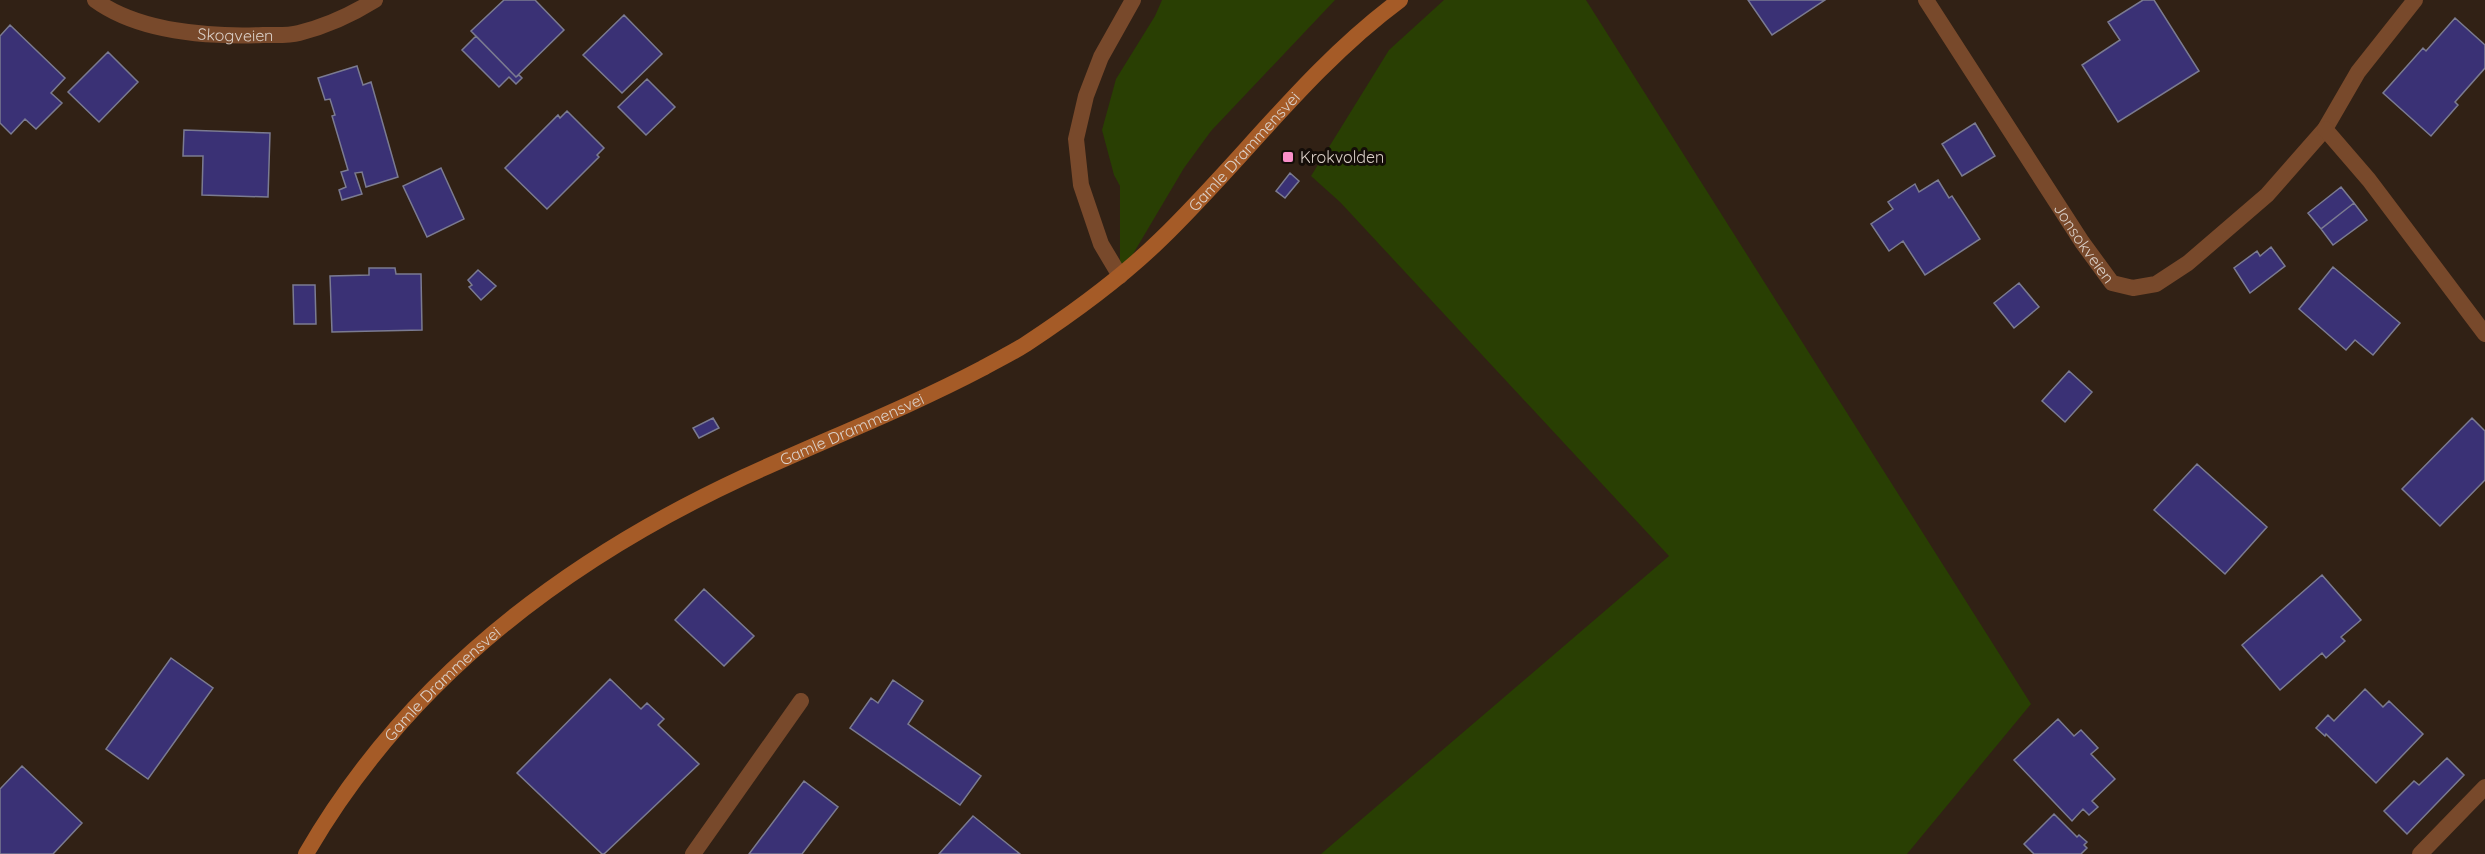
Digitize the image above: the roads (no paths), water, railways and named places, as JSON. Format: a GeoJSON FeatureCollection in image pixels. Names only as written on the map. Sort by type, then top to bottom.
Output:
{"type":"FeatureCollection","features":[{"type":"Feature","properties":{"kind":"main road","name":"Gamle Drammensvei"},"geometry":{"type":"LineString","coordinates":[[306,854],[328,816],[370,759],[416,705],[467,655],[519,611],[625,541],[681,508],[811,447],[881,418],[958,381],[1025,345],[1120,276],[1160,240],[1320,68],[1366,25],[1400,0]]}},
{"type":"Feature","properties":{"kind":"street","name":"Skogveien"},"geometry":{"type":"LineString","coordinates":[[95,0],[112,12],[171,29],[224,36],[297,34],[348,17],[375,0]]}},
{"type":"Feature","properties":{"kind":"street"},"geometry":{"type":"LineString","coordinates":[[1120,276],[1101,244],[1081,185],[1076,139],[1086,96],[1101,57],[1133,0]]}},
{"type":"Feature","properties":{"kind":"street","name":"Jonsokveien"},"geometry":{"type":"LineString","coordinates":[[1926,0],[2082,242],[2112,283],[2133,288],[2156,284],[2188,263],[2267,195],[2325,129],[2358,72],[2415,0]]}},
{"type":"Feature","properties":{"kind":"street"},"geometry":{"type":"LineString","coordinates":[[2325,129],[2368,180],[2485,333]]}},
{"type":"Feature","properties":{"kind":"street"},"geometry":{"type":"LineString","coordinates":[[693,854],[801,701]]}},
{"type":"Feature","properties":{"kind":"street"},"geometry":{"type":"LineString","coordinates":[[2420,854],[2485,787]]}},
{"type":"Feature","properties":{"kind":"place","name":"Krokvolden"},"geometry":{"type":"Point","coordinates":[1288,157]}}]}
